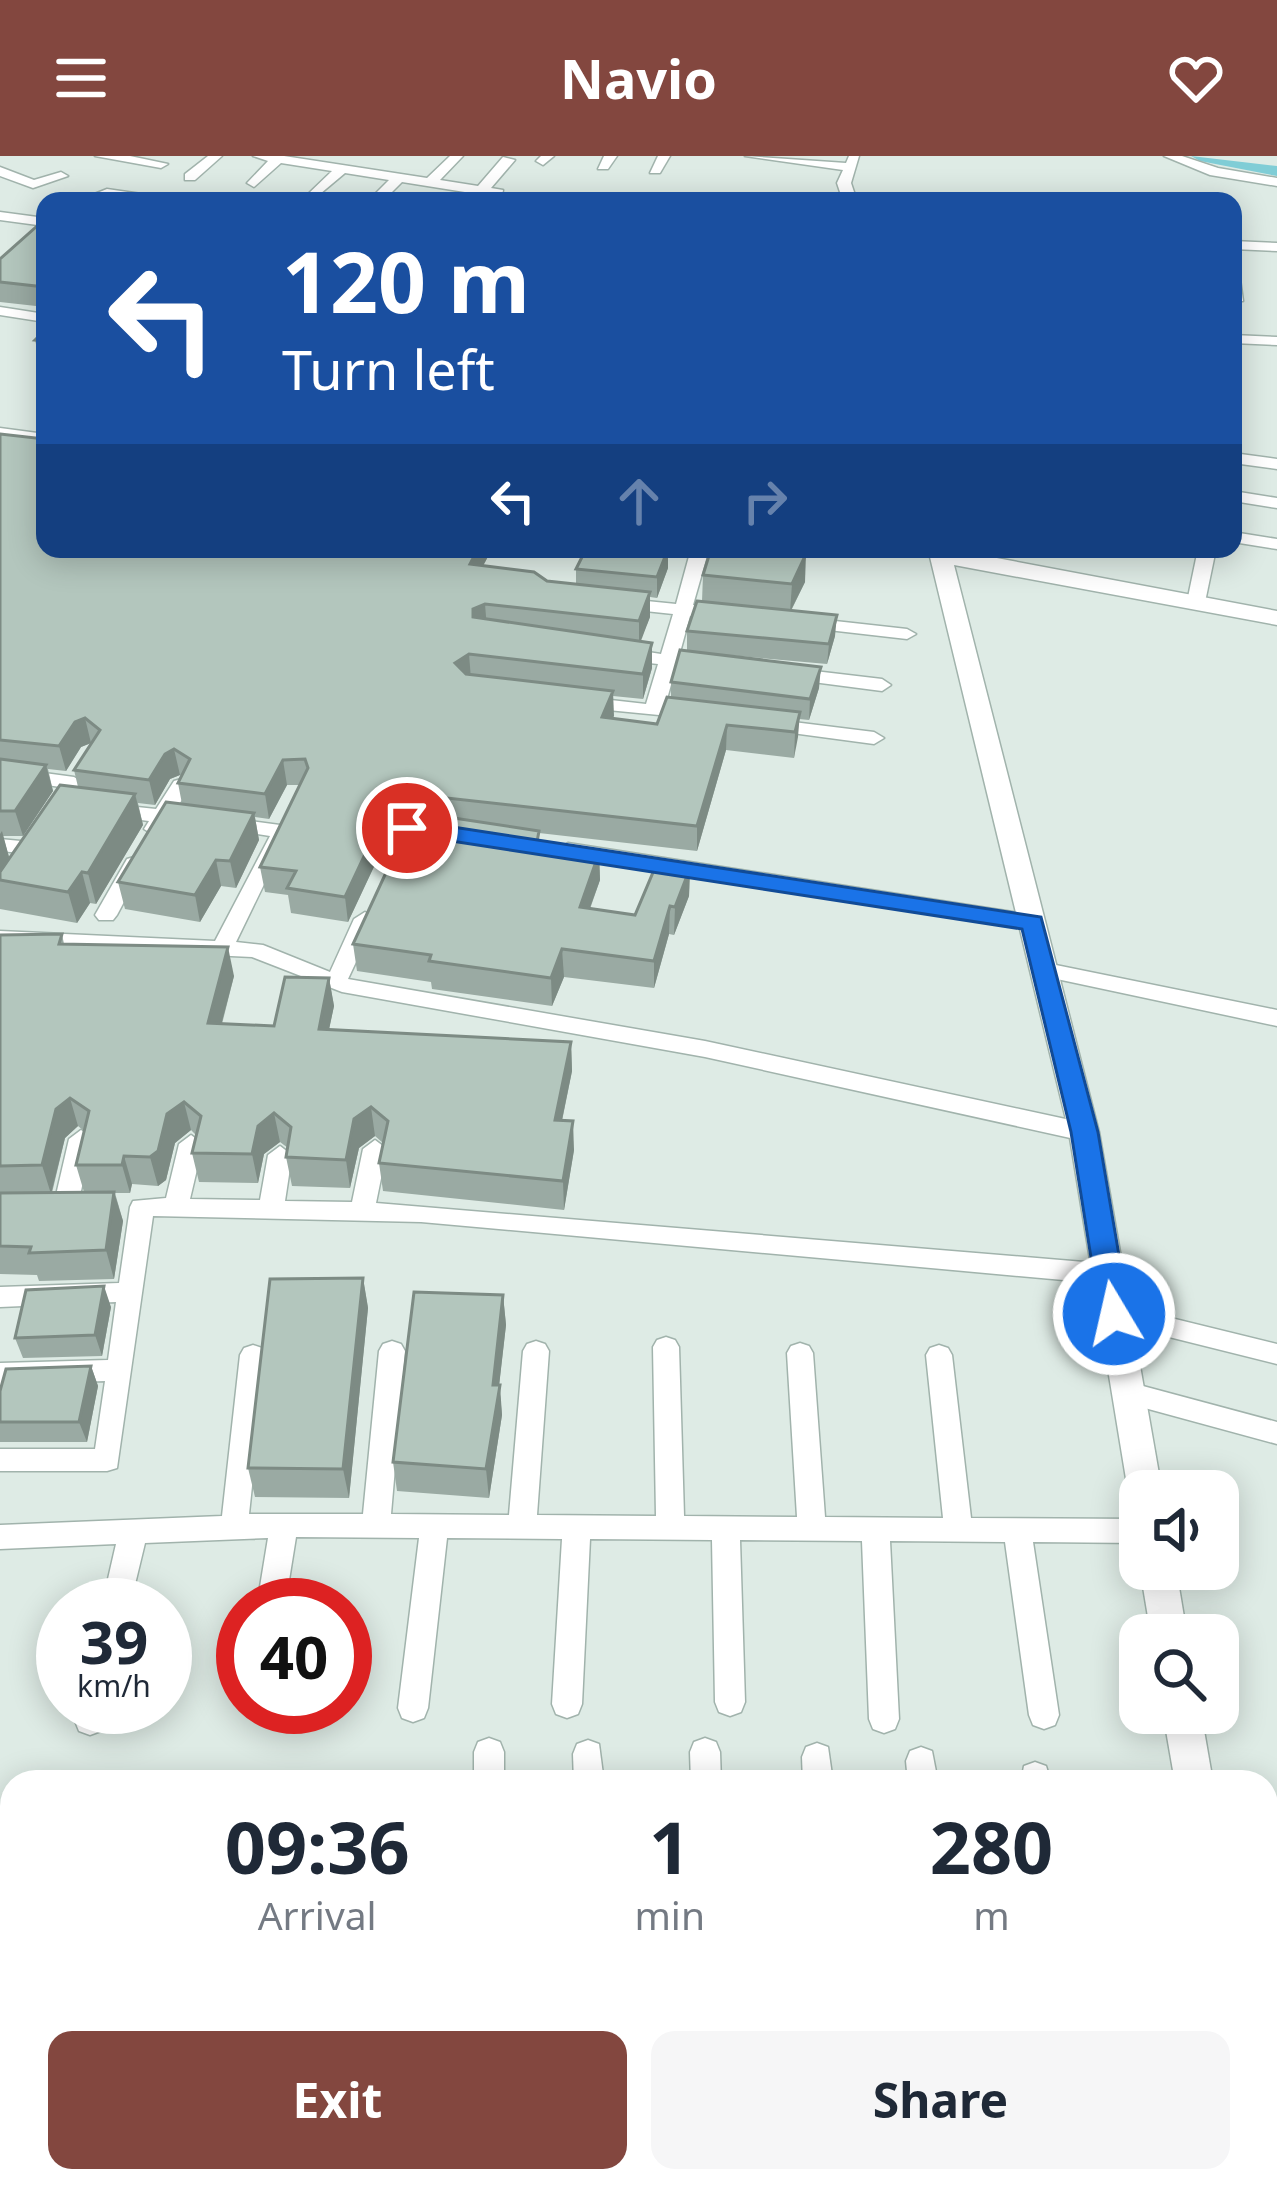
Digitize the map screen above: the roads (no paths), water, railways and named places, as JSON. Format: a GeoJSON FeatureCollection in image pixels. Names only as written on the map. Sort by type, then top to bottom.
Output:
{"type":"FeatureCollection","features":[{"type":"Feature","properties":{"kind":"street"},"geometry":{"type":"LineString","coordinates":[[100,156],[161,164]]}},
{"type":"Feature","properties":{"kind":"street"},"geometry":{"type":"LineString","coordinates":[[190,177],[216,156]]}},
{"type":"Feature","properties":{"kind":"street"},"geometry":{"type":"LineString","coordinates":[[260,156],[326,161],[342,169],[478,192]]}},
{"type":"Feature","properties":{"kind":"street"},"geometry":{"type":"LineString","coordinates":[[370,173],[388,156]]}},
{"type":"Feature","properties":{"kind":"street"},"geometry":{"type":"LineString","coordinates":[[430,182],[457,156]]}},
{"type":"Feature","properties":{"kind":"street"},"geometry":{"type":"LineString","coordinates":[[655,170],[664,156]]}},
{"type":"Feature","properties":{"kind":"street"},"geometry":{"type":"LineString","coordinates":[[751,156],[851,162],[850,192]]}},
{"type":"Feature","properties":{"kind":"street"},"geometry":{"type":"LineString","coordinates":[[1170,156],[1215,172],[1277,182]]}},
{"type":"Feature","properties":{"kind":"street"},"geometry":{"type":"LineString","coordinates":[[254,183],[273,158]]}},
{"type":"Feature","properties":{"kind":"street"},"geometry":{"type":"LineString","coordinates":[[490,192],[508,160]]}},
{"type":"Feature","properties":{"kind":"street"},"geometry":{"type":"LineString","coordinates":[[317,192],[342,169]]}},
{"type":"Feature","properties":{"kind":"street"},"geometry":{"type":"LineString","coordinates":[[0,171],[33,184],[61,176]]}},
{"type":"Feature","properties":{"kind":"street"},"geometry":{"type":"LineString","coordinates":[[384,192],[399,178]]}},
{"type":"Feature","properties":{"kind":"street"},"geometry":{"type":"LineString","coordinates":[[451,192],[457,186]]}},
{"type":"Feature","properties":{"kind":"street"},"geometry":{"type":"LineString","coordinates":[[0,215],[36,221]]}},
{"type":"Feature","properties":{"kind":"street"},"geometry":{"type":"LineString","coordinates":[[1242,245],[1277,247]]}},
{"type":"Feature","properties":{"kind":"street"},"geometry":{"type":"LineString","coordinates":[[0,311],[36,317]]}},
{"type":"Feature","properties":{"kind":"street"},"geometry":{"type":"LineString","coordinates":[[1242,339],[1277,341]]}},
{"type":"Feature","properties":{"kind":"street"},"geometry":{"type":"LineString","coordinates":[[0,433],[36,439]]}},
{"type":"Feature","properties":{"kind":"street"},"geometry":{"type":"LineString","coordinates":[[1242,459],[1277,464]]}},
{"type":"Feature","properties":{"kind":"street"},"geometry":{"type":"LineString","coordinates":[[1242,497],[1277,503]]}},
{"type":"Feature","properties":{"kind":"street"},"geometry":{"type":"LineString","coordinates":[[1242,538],[1277,544]]}},
{"type":"Feature","properties":{"kind":"street"},"geometry":{"type":"LineString","coordinates":[[654,711],[697,558]]}},
{"type":"Feature","properties":{"kind":"street"},"geometry":{"type":"LineString","coordinates":[[935,558],[1046,970],[1084,1132],[1141,1470]]}},
{"type":"Feature","properties":{"kind":"street"},"geometry":{"type":"LineString","coordinates":[[957,558],[1198,594],[1277,600]]}},
{"type":"Feature","properties":{"kind":"street"},"geometry":{"type":"LineString","coordinates":[[1024,558],[1198,594],[1277,618]]}},
{"type":"Feature","properties":{"kind":"street"},"geometry":{"type":"LineString","coordinates":[[1198,594],[1205,558]]}},
{"type":"Feature","properties":{"kind":"street"},"geometry":{"type":"LineString","coordinates":[[592,600],[748,616]]}},
{"type":"Feature","properties":{"kind":"street"},"geometry":{"type":"LineString","coordinates":[[794,621],[907,634]]}},
{"type":"Feature","properties":{"kind":"street"},"geometry":{"type":"LineString","coordinates":[[599,652],[739,668]]}},
{"type":"Feature","properties":{"kind":"street"},"geometry":{"type":"LineString","coordinates":[[763,671],[882,685]]}},
{"type":"Feature","properties":{"kind":"street"},"geometry":{"type":"LineString","coordinates":[[562,700],[720,719]]}},
{"type":"Feature","properties":{"kind":"street"},"geometry":{"type":"LineString","coordinates":[[742,722],[874,738]]}},
{"type":"Feature","properties":{"kind":"street"},"geometry":{"type":"LineString","coordinates":[[0,773],[79,776],[26,856],[0,845]]}},
{"type":"Feature","properties":{"kind":"street"},"geometry":{"type":"LineString","coordinates":[[106,914],[181,785]]}},
{"type":"Feature","properties":{"kind":"street"},"geometry":{"type":"LineString","coordinates":[[60,804],[162,816],[284,821],[223,946]]}},
{"type":"Feature","properties":{"kind":"street"},"geometry":{"type":"LineString","coordinates":[[545,847],[1032,922]]}},
{"type":"Feature","properties":{"kind":"street"},"geometry":{"type":"LineString","coordinates":[[335,982],[371,905]]}},
{"type":"Feature","properties":{"kind":"street"},"geometry":{"type":"LineString","coordinates":[[0,938],[255,950],[335,982],[705,1049],[1084,1132]]}},
{"type":"Feature","properties":{"kind":"street"},"geometry":{"type":"LineString","coordinates":[[1046,970],[1277,1018]]}},
{"type":"Feature","properties":{"kind":"street"},"geometry":{"type":"LineString","coordinates":[[64,1208],[80,1139]]}},
{"type":"Feature","properties":{"kind":"street"},"geometry":{"type":"LineString","coordinates":[[176,1208],[191,1144]]}},
{"type":"Feature","properties":{"kind":"street"},"geometry":{"type":"LineString","coordinates":[[362,1211],[375,1148]]}},
{"type":"Feature","properties":{"kind":"street"},"geometry":{"type":"LineString","coordinates":[[271,1209],[280,1155]]}},
{"type":"Feature","properties":{"kind":"street"},"geometry":{"type":"LineString","coordinates":[[0,1460],[107,1460],[130,1292],[132,1207],[362,1211],[704,1236],[1108,1274]]}},
{"type":"Feature","properties":{"kind":"street"},"geometry":{"type":"LineString","coordinates":[[0,1297],[130,1292]]}},
{"type":"Feature","properties":{"kind":"street"},"geometry":{"type":"LineString","coordinates":[[1114,1314],[1277,1354]]}},
{"type":"Feature","properties":{"kind":"street"},"geometry":{"type":"LineString","coordinates":[[666,1347],[670,1528]]}},
{"type":"Feature","properties":{"kind":"street"},"geometry":{"type":"LineString","coordinates":[[376,1526],[392,1351]]}},
{"type":"Feature","properties":{"kind":"street"},"geometry":{"type":"LineString","coordinates":[[522,1527],[536,1351]]}},
{"type":"Feature","properties":{"kind":"street"},"geometry":{"type":"LineString","coordinates":[[800,1353],[812,1528]]}},
{"type":"Feature","properties":{"kind":"street"},"geometry":{"type":"LineString","coordinates":[[234,1528],[253,1355]]}},
{"type":"Feature","properties":{"kind":"street"},"geometry":{"type":"LineString","coordinates":[[939,1355],[958,1530]]}},
{"type":"Feature","properties":{"kind":"street"},"geometry":{"type":"LineString","coordinates":[[0,1374],[119,1370]]}},
{"type":"Feature","properties":{"kind":"street"},"geometry":{"type":"LineString","coordinates":[[1128,1393],[1277,1433]]}},
{"type":"Feature","properties":{"kind":"street"},"geometry":{"type":"LineString","coordinates":[[275,1578],[284,1525]]}},
{"type":"Feature","properties":{"kind":"street"},"geometry":{"type":"LineString","coordinates":[[0,1537],[284,1525],[1119,1532]]}},
{"type":"Feature","properties":{"kind":"street"},"geometry":{"type":"LineString","coordinates":[[413,1708],[434,1526]]}},
{"type":"Feature","properties":{"kind":"street"},"geometry":{"type":"LineString","coordinates":[[567,1704],[578,1527]]}},
{"type":"Feature","properties":{"kind":"street"},"geometry":{"type":"LineString","coordinates":[[726,1528],[730,1702]]}},
{"type":"Feature","properties":{"kind":"street"},"geometry":{"type":"LineString","coordinates":[[874,1529],[884,1719]]}},
{"type":"Feature","properties":{"kind":"street"},"geometry":{"type":"LineString","coordinates":[[1017,1530],[1044,1715]]}},
{"type":"Feature","properties":{"kind":"street"},"geometry":{"type":"LineString","coordinates":[[122,1578],[133,1533]]}},
{"type":"Feature","properties":{"kind":"street"},"geometry":{"type":"LineString","coordinates":[[1186,1734],[1192,1770]]}},
{"type":"Feature","properties":{"kind":"waterway"},"geometry":{"type":"LineString","coordinates":[[1200,156],[1277,171]]}}]}
